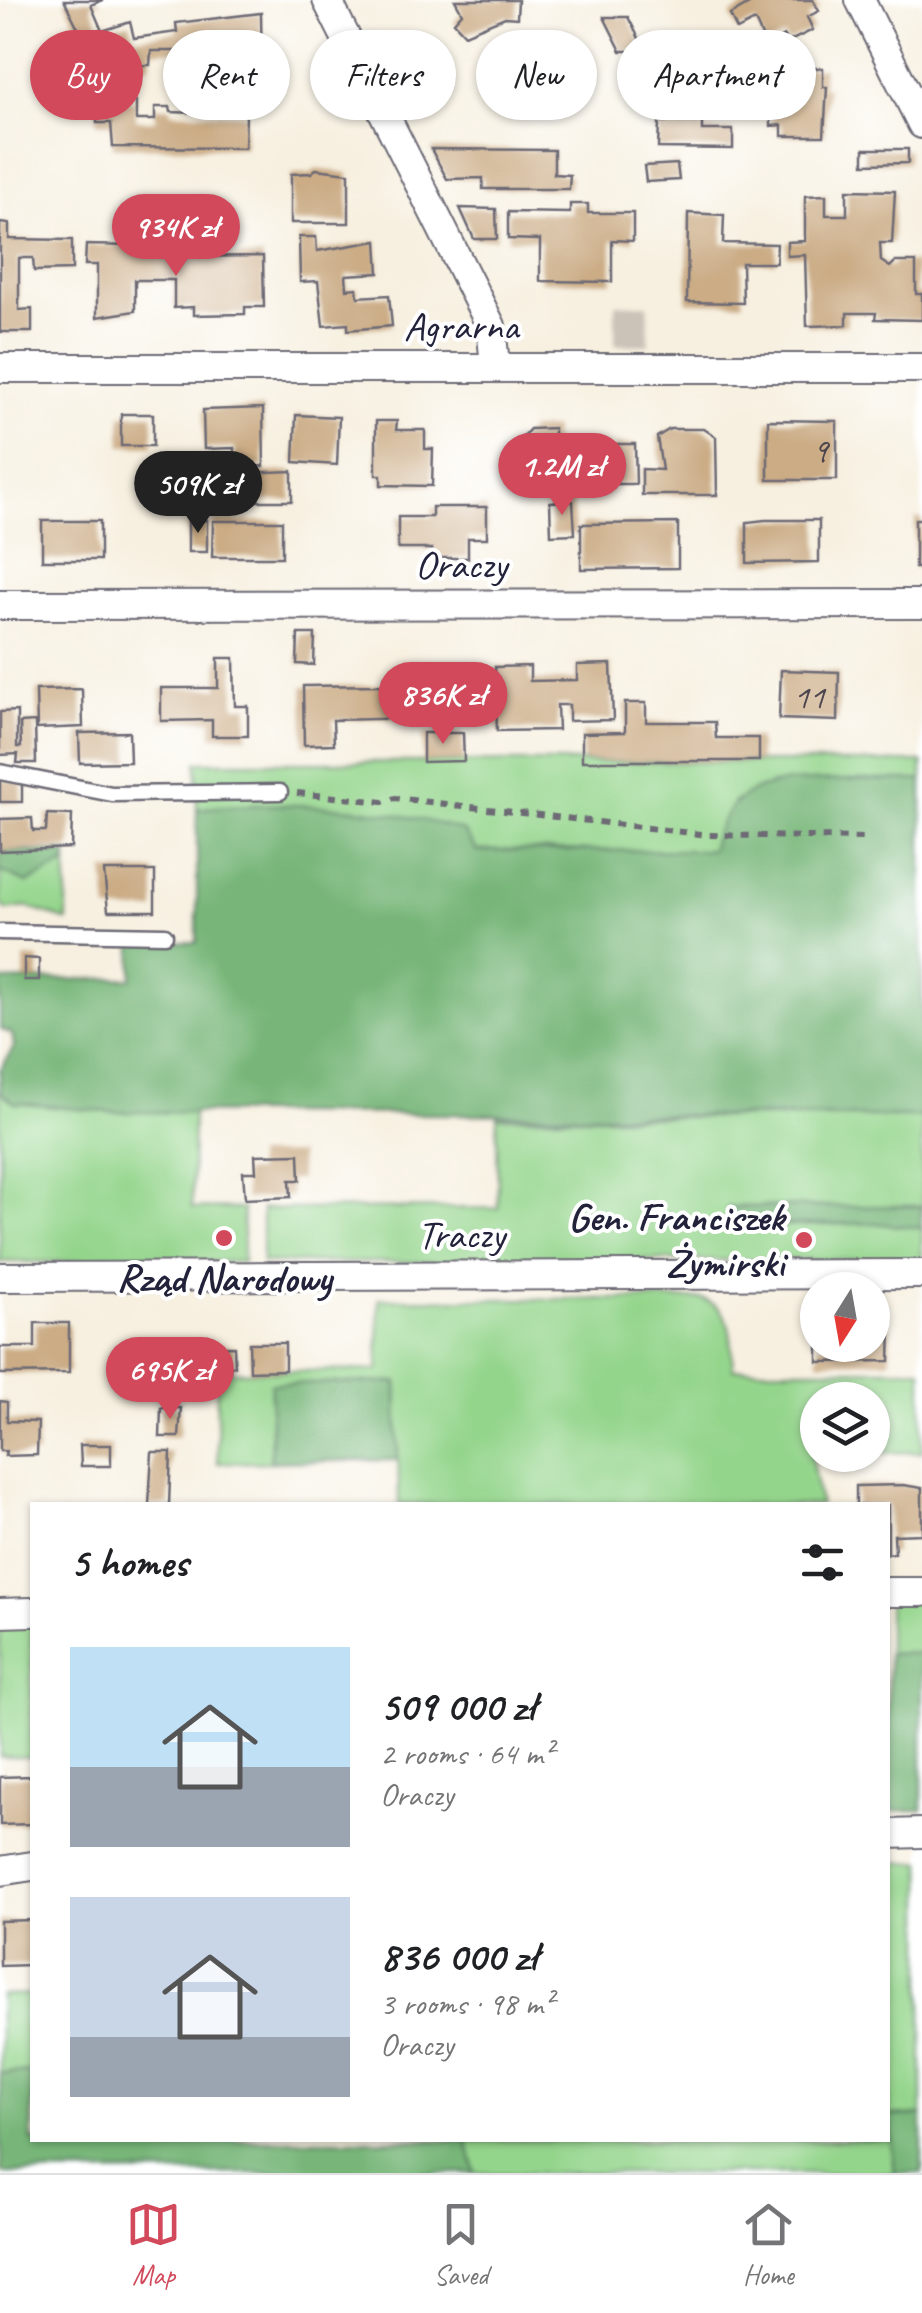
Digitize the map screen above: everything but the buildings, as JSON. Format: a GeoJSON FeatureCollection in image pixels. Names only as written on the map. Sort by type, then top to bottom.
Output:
{"type":"FeatureCollection","features":[{"type":"Feature","properties":{"kind":"street"},"geometry":{"type":"LineString","coordinates":[[327,0],[491,326],[495,365]]}},
{"type":"Feature","properties":{"kind":"street"},"geometry":{"type":"LineString","coordinates":[[860,0],[922,124]]}},
{"type":"Feature","properties":{"kind":"street","name":"Agrarna"},"geometry":{"type":"LineString","coordinates":[[0,368],[922,368]]}},
{"type":"Feature","properties":{"kind":"street","name":"Oraczy"},"geometry":{"type":"LineString","coordinates":[[0,605],[922,604]]}},
{"type":"Feature","properties":{"kind":"street","name":"Traczy"},"geometry":{"type":"LineString","coordinates":[[0,1277],[922,1274]]}},
{"type":"Feature","properties":{"kind":"street"},"geometry":{"type":"LineString","coordinates":[[890,1592],[922,1592]]}},
{"type":"Feature","properties":{"kind":"street"},"geometry":{"type":"LineString","coordinates":[[0,1612],[30,1612]]}},
{"type":"Feature","properties":{"kind":"street"},"geometry":{"type":"LineString","coordinates":[[890,1834],[922,1833]]}},
{"type":"Feature","properties":{"kind":"street"},"geometry":{"type":"LineString","coordinates":[[0,1871],[30,1866]]}},
{"type":"Feature","properties":{"kind":"lane"},"geometry":{"type":"LineString","coordinates":[[0,772],[112,794],[280,792]]}},
{"type":"Feature","properties":{"kind":"lane"},"geometry":{"type":"LineString","coordinates":[[0,932],[165,936]]}},
{"type":"Feature","properties":{"kind":"path"},"geometry":{"type":"LineString","coordinates":[[280,792],[383,802],[395,798],[708,835],[863,838]]}},
{"type":"Feature","properties":{"kind":"shaded area"},"geometry":{"type":"Polygon","coordinates":[[[615,304],[648,304],[649,345],[615,345],[615,304]]]}},
{"type":"Feature","properties":{"kind":"green space"},"geometry":{"type":"Polygon","coordinates":[[[197,762],[922,762],[922,780],[772,784],[734,802],[712,850],[476,851],[462,831],[400,816],[296,805],[197,809],[197,762]]]}},
{"type":"Feature","properties":{"kind":"green space"},"geometry":{"type":"Polygon","coordinates":[[[922,780],[922,1117],[108,1112],[15,1103],[0,1092],[0,1070],[14,1047],[12,1034],[0,1029],[0,981],[132,978],[133,943],[197,942],[197,809],[296,805],[400,815],[463,831],[477,851],[711,850],[720,825],[745,795],[780,783],[922,780]]]}},
{"type":"Feature","properties":{"kind":"green space"},"geometry":{"type":"Polygon","coordinates":[[[0,851],[67,852],[67,863],[27,883],[0,871],[0,851]]]}},
{"type":"Feature","properties":{"kind":"green space"},"geometry":{"type":"Polygon","coordinates":[[[67,863],[67,921],[28,907],[7,910],[0,903],[0,871],[19,879],[67,863]]]}},
{"type":"Feature","properties":{"kind":"green space"},"geometry":{"type":"Polygon","coordinates":[[[0,1092],[108,1112],[193,1111],[192,1208],[243,1209],[243,1262],[0,1262],[0,1092]]]}},
{"type":"Feature","properties":{"kind":"green space"},"geometry":{"type":"Polygon","coordinates":[[[497,1117],[922,1117],[922,1206],[729,1207],[758,1227],[873,1223],[922,1227],[922,1259],[262,1263],[262,1209],[498,1208],[497,1117]]]}},
{"type":"Feature","properties":{"kind":"green space"},"geometry":{"type":"Polygon","coordinates":[[[922,1206],[921,1228],[873,1223],[736,1226],[727,1217],[728,1207],[922,1206]]]}},
{"type":"Feature","properties":{"kind":"green space"},"geometry":{"type":"Polygon","coordinates":[[[379,1299],[702,1299],[726,1318],[733,1369],[922,1369],[922,1452],[890,1453],[890,1382],[800,1382],[800,1472],[814,1472],[819,1502],[399,1502],[397,1383],[271,1384],[271,1462],[218,1463],[216,1372],[378,1370],[379,1299]]]}},
{"type":"Feature","properties":{"kind":"green space"},"geometry":{"type":"Polygon","coordinates":[[[397,1382],[398,1460],[271,1462],[271,1384],[397,1382]]]}},
{"type":"Feature","properties":{"kind":"green space"},"geometry":{"type":"Polygon","coordinates":[[[922,1600],[922,1653],[890,1654],[890,1601],[922,1600]]]}},
{"type":"Feature","properties":{"kind":"green space"},"geometry":{"type":"Polygon","coordinates":[[[30,1621],[30,1757],[0,1757],[0,1622],[30,1621]]]}},
{"type":"Feature","properties":{"kind":"green space"},"geometry":{"type":"Polygon","coordinates":[[[922,1653],[922,1810],[890,1811],[890,1654],[922,1653]]]}},
{"type":"Feature","properties":{"kind":"green space"},"geometry":{"type":"Polygon","coordinates":[[[922,1862],[922,2115],[890,2116],[890,1863],[922,1862]]]}},
{"type":"Feature","properties":{"kind":"green space"},"geometry":{"type":"Polygon","coordinates":[[[30,1994],[30,2072],[0,2073],[0,1995],[30,1994]]]}},
{"type":"Feature","properties":{"kind":"green space"},"geometry":{"type":"Polygon","coordinates":[[[30,2072],[30,2142],[467,2142],[475,2173],[2,2173],[0,2073],[30,2072]]]}},
{"type":"Feature","properties":{"kind":"green space"},"geometry":{"type":"Polygon","coordinates":[[[922,2115],[922,2173],[895,2173],[890,2116],[922,2115]]]}},
{"type":"Feature","properties":{"kind":"green space"},"geometry":{"type":"Polygon","coordinates":[[[890,2126],[895,2173],[475,2173],[467,2142],[890,2142],[890,2126]]]}},
{"type":"Feature","properties":{"kind":"place","name":"Rząd Narodowy"},"geometry":{"type":"Point","coordinates":[224,1238]}},
{"type":"Feature","properties":{"kind":"place","name":"Gen. Franciszek Żymirski"},"geometry":{"type":"Point","coordinates":[804,1240]}}]}
